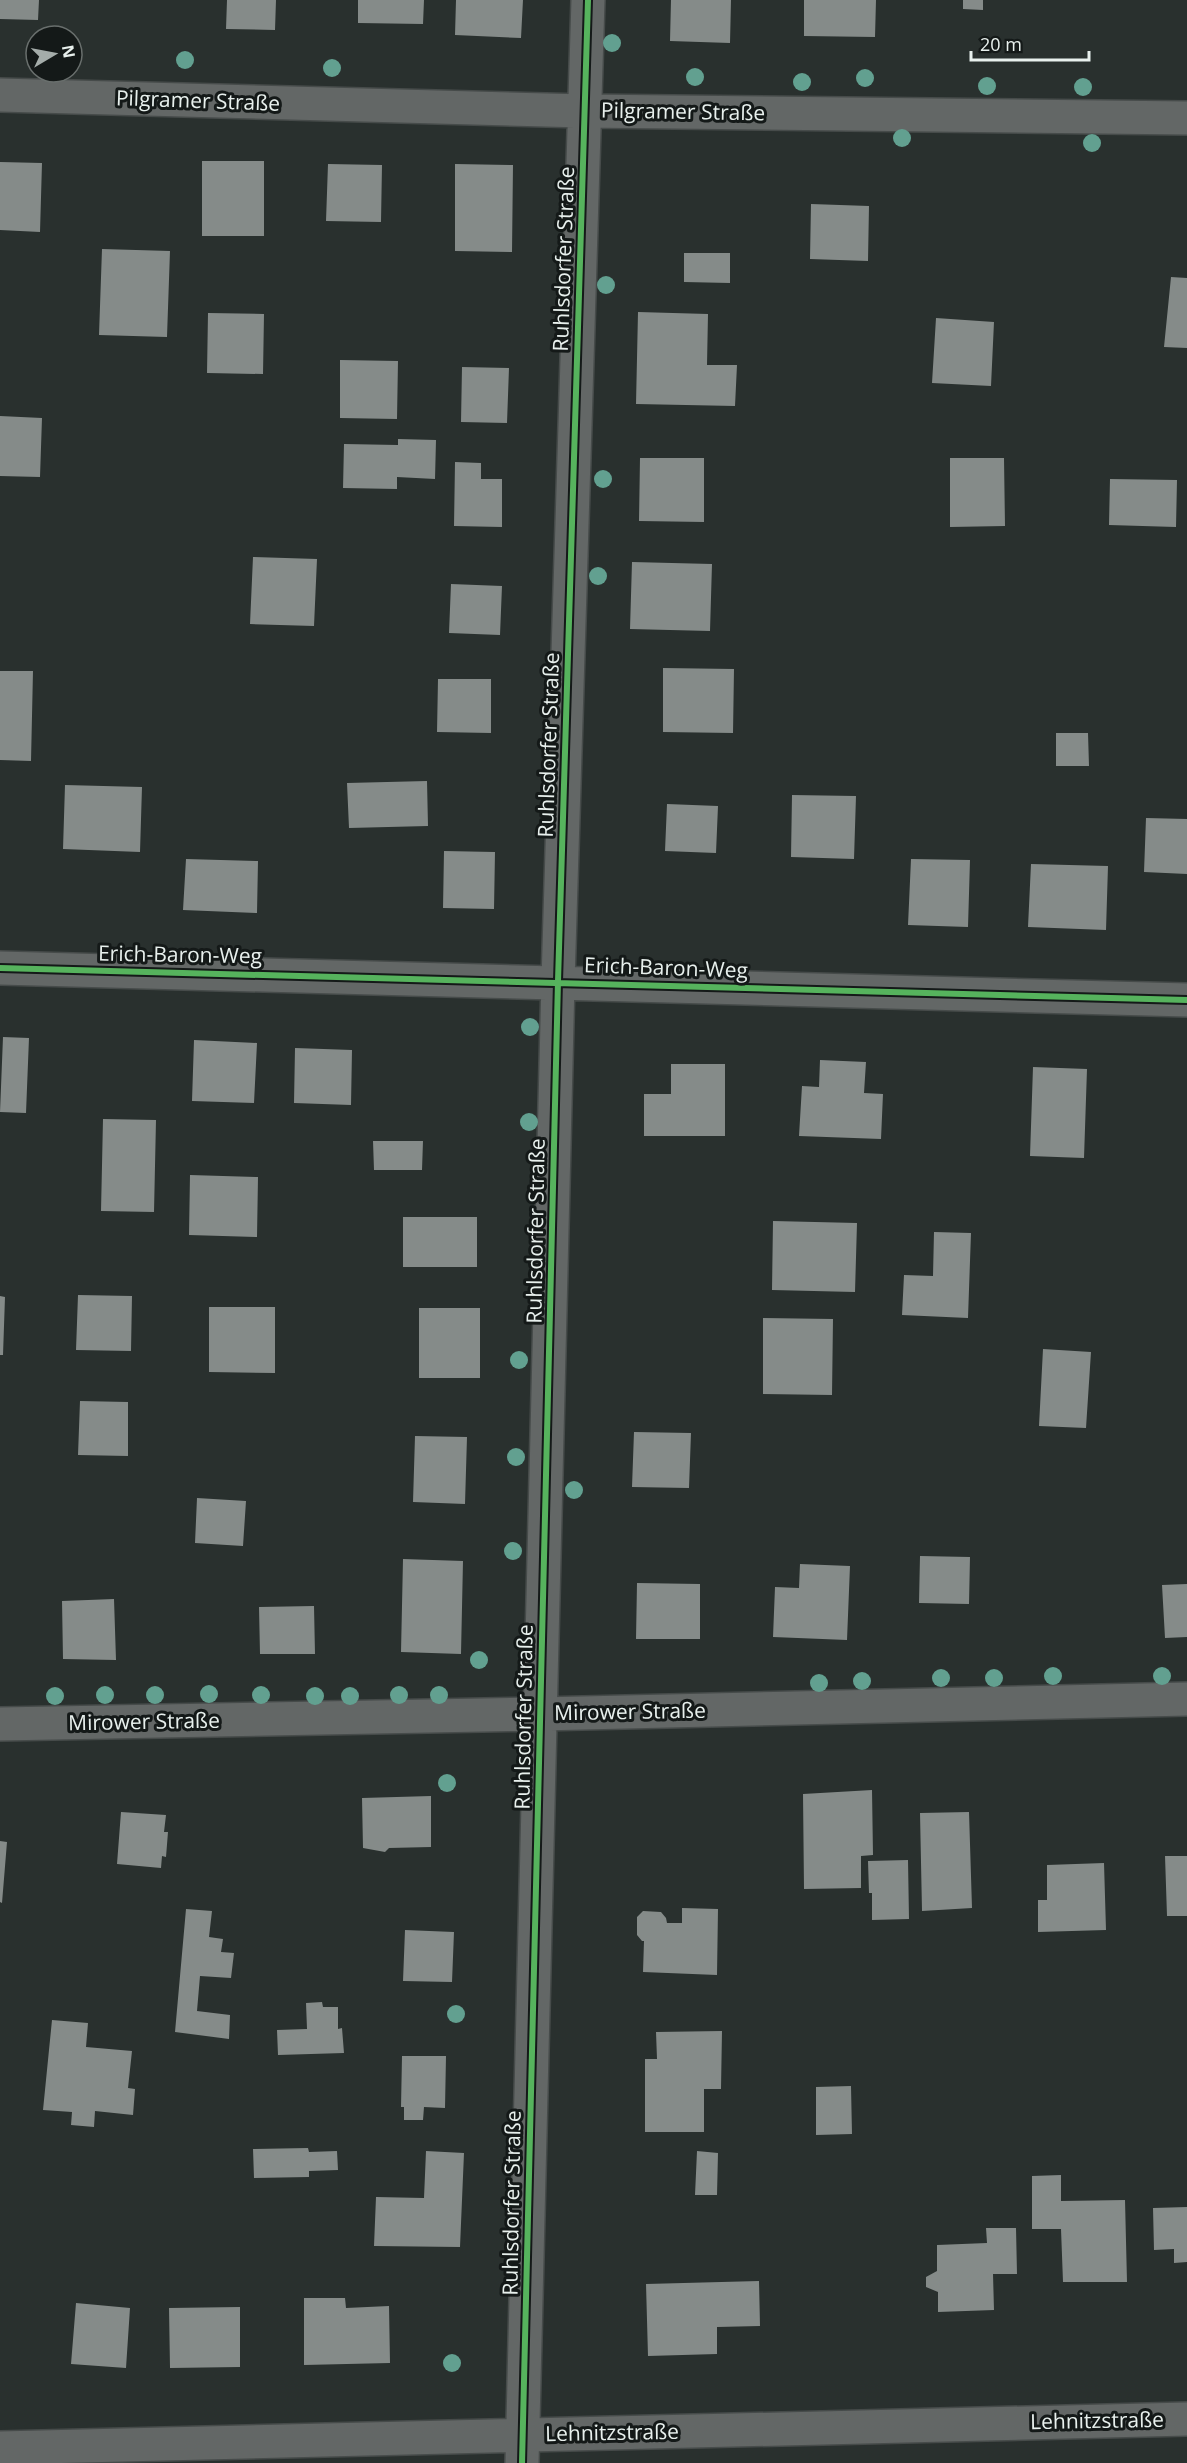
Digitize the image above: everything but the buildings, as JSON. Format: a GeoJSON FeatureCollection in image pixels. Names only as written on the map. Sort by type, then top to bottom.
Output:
{"type":"FeatureCollection","features":[{"type":"Feature","properties":{"kind":"street","name":"Ruhlsdorfer Straße"},"geometry":{"type":"LineString","coordinates":[[522,2449],[558,981],[588,0]]}},
{"type":"Feature","properties":{"kind":"street","name":"Pilgramer Straße"},"geometry":{"type":"LineString","coordinates":[[0,95],[584,111],[1187,118]]}},
{"type":"Feature","properties":{"kind":"street","name":"Erich-Baron-Weg"},"geometry":{"type":"LineString","coordinates":[[0,968],[558,981],[1187,1000]]}},
{"type":"Feature","properties":{"kind":"street","name":"Mirower Straße"},"geometry":{"type":"LineString","coordinates":[[0,1724],[1187,1699]]}},
{"type":"Feature","properties":{"kind":"street","name":"Lehnitzstraße"},"geometry":{"type":"LineString","coordinates":[[0,2448],[522,2449],[1187,2419]]}},
{"type":"Feature","properties":{"kind":"cycle path"},"geometry":{"type":"LineString","coordinates":[[522,2463],[558,981],[588,0]]}},
{"type":"Feature","properties":{"kind":"cycle path"},"geometry":{"type":"LineString","coordinates":[[0,968],[1187,1000]]}}]}
